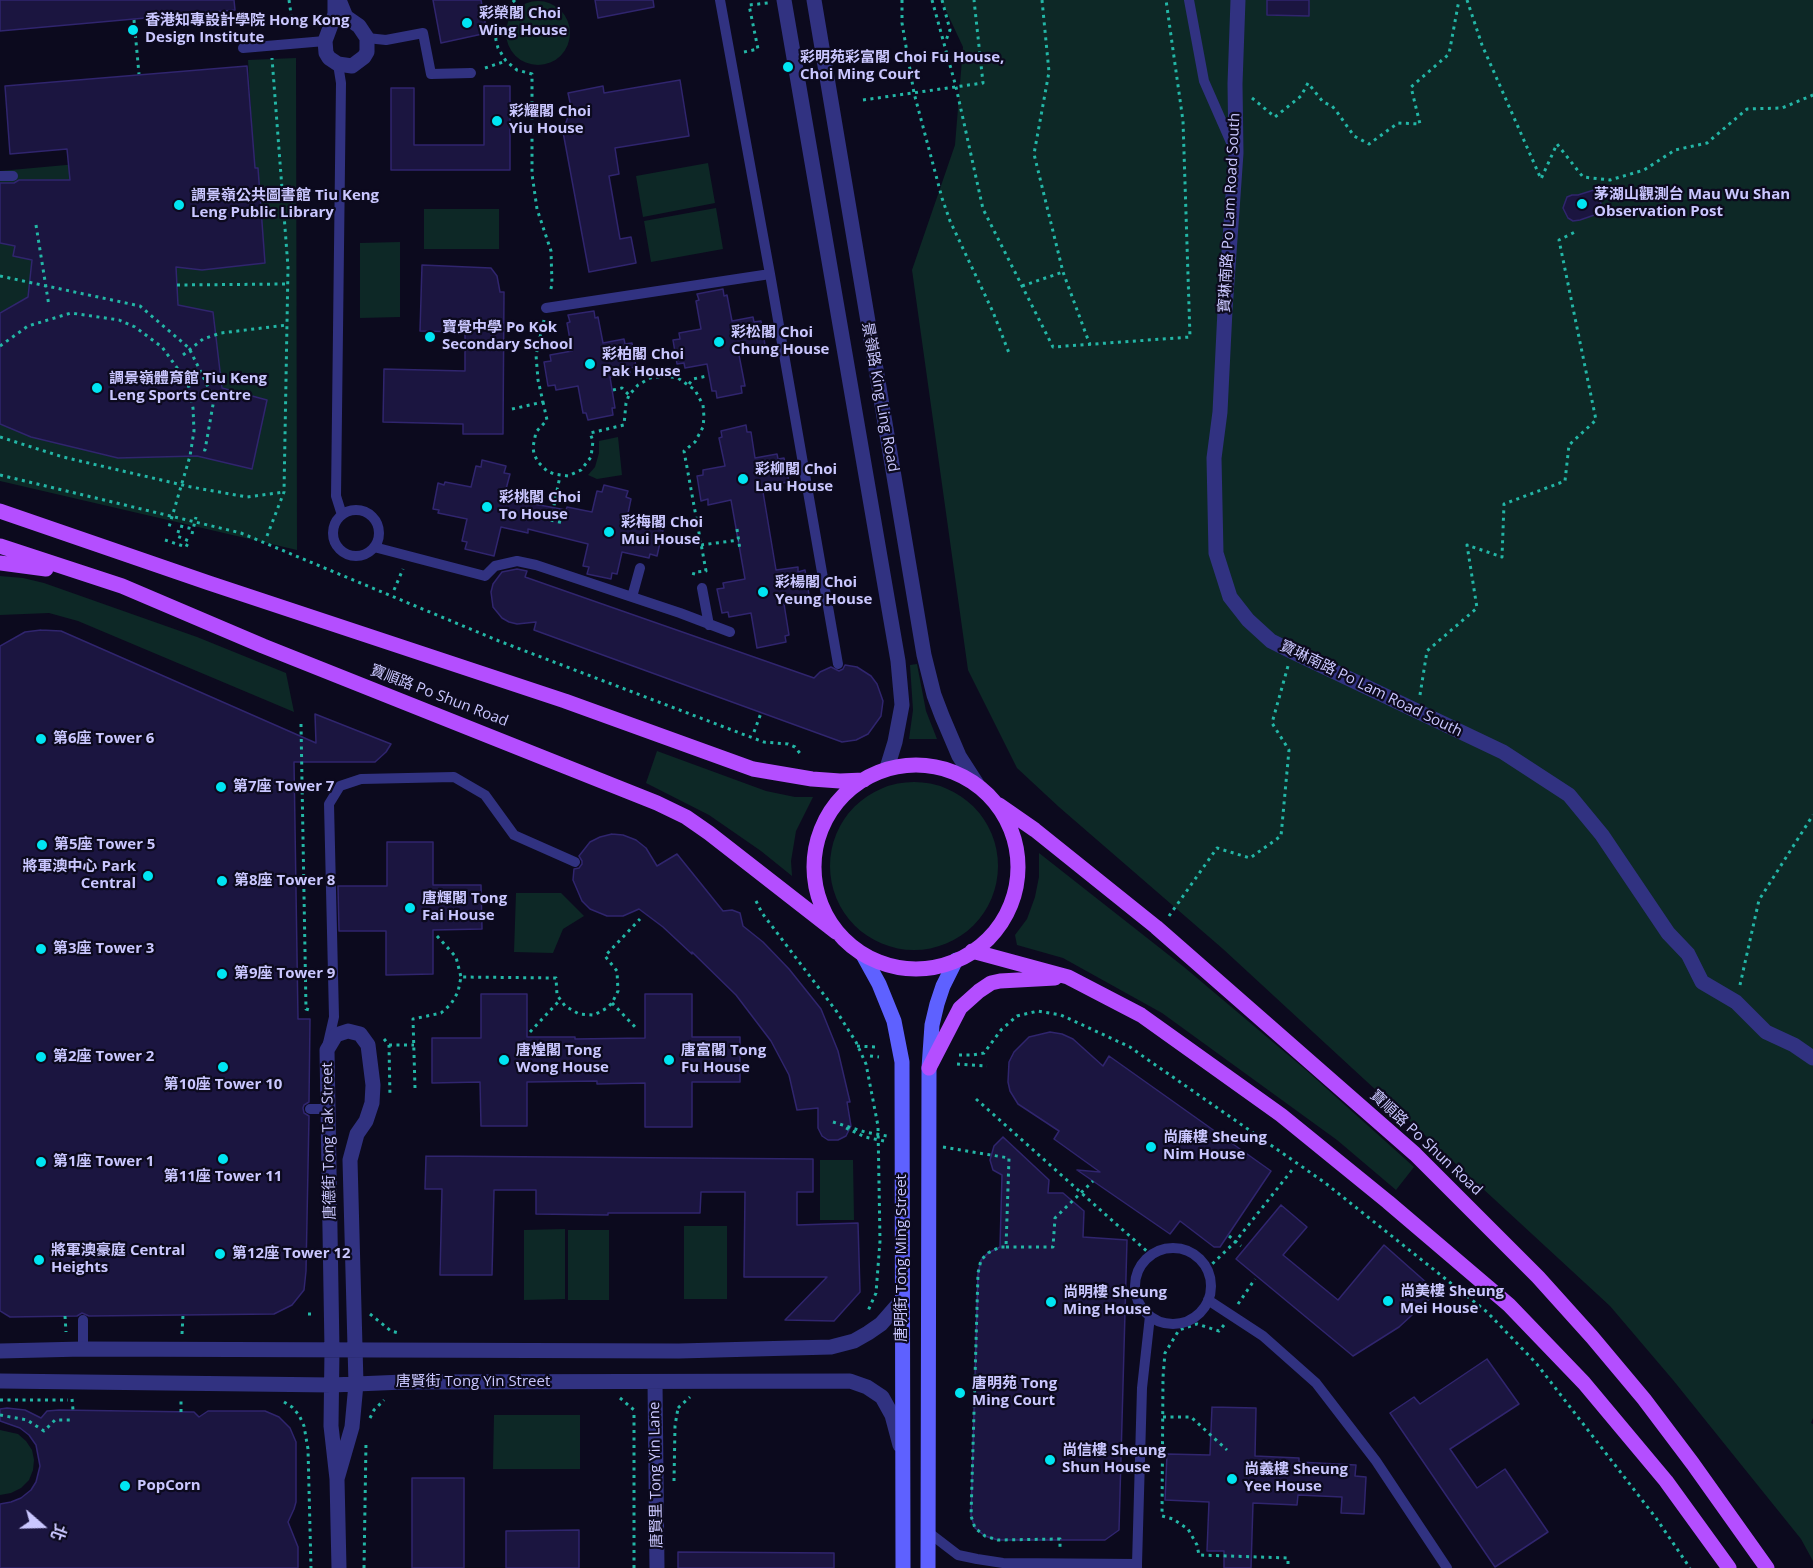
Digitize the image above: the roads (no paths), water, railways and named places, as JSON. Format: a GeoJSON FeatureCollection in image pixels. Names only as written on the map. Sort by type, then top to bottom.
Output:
{"type":"FeatureCollection","features":[{"type":"Feature","properties":{"kind":"main road","name":"寶順路 Po Shun Road"},"geometry":{"type":"LineString","coordinates":[[0,511],[209,584],[565,701],[753,769],[812,779],[864,780]]}},
{"type":"Feature","properties":{"kind":"main road","name":"寶順路 Po Shun Road"},"geometry":{"type":"LineString","coordinates":[[0,546],[122,586],[263,646],[501,739],[686,817],[836,932]]}},
{"type":"Feature","properties":{"kind":"main road"},"geometry":{"type":"LineString","coordinates":[[0,563],[38,567],[122,586]]}},
{"type":"Feature","properties":{"kind":"main road"},"geometry":{"type":"LineString","coordinates":[[934,766],[953,771],[977,784],[999,805],[1010,827],[1016,847],[1016,881],[1004,915],[994,930],[972,951],[956,960],[931,968],[908,969],[884,964],[863,955],[836,932],[819,900],[814,872],[816,845],[831,811],[843,797],[864,780],[886,768],[934,766]]}},
{"type":"Feature","properties":{"kind":"main road","name":"寶順路 Po Shun Road"},"geometry":{"type":"LineString","coordinates":[[999,805],[1035,830],[1156,927],[1415,1154],[1538,1277],[1592,1337],[1686,1455],[1767,1568]]}},
{"type":"Feature","properties":{"kind":"main road"},"geometry":{"type":"LineString","coordinates":[[972,951],[1068,977],[1141,1015],[1281,1115],[1388,1202],[1509,1305],[1584,1383],[1658,1472],[1729,1568]]}},
{"type":"Feature","properties":{"kind":"main road","name":"唐明街 Tong Ming Street"},"geometry":{"type":"LineString","coordinates":[[863,955],[879,984],[894,1021],[902,1062],[903,1568]]}},
{"type":"Feature","properties":{"kind":"main road","name":"唐明街 Tong Ming Street"},"geometry":{"type":"LineString","coordinates":[[928,1568],[929,1068],[932,1025],[937,1004],[956,960]]}},
{"type":"Feature","properties":{"kind":"main road"},"geometry":{"type":"LineString","coordinates":[[929,1068],[960,1008],[990,983],[1068,977]]}},
{"type":"Feature","properties":{"kind":"street"},"geometry":{"type":"LineString","coordinates":[[337,0],[346,17],[359,26],[368,38],[367,52],[360,62],[352,66],[333,62],[326,53],[324,41],[335,14],[337,0]]}},
{"type":"Feature","properties":{"kind":"street","name":"景嶺路 King Ling Road"},"geometry":{"type":"LineString","coordinates":[[784,0],[898,661],[902,705],[895,742],[886,768]]}},
{"type":"Feature","properties":{"kind":"street","name":"景嶺路 King Ling Road"},"geometry":{"type":"LineString","coordinates":[[814,0],[924,655],[942,716],[959,756],[977,784]]}},
{"type":"Feature","properties":{"kind":"street","name":"寶琳南路 Po Lam Road South"},"geometry":{"type":"LineString","coordinates":[[1238,0],[1234,84],[1236,153],[1220,412],[1214,458],[1216,553],[1230,597],[1248,620],[1271,641],[1503,752],[1569,795],[1602,835],[1668,933],[1688,954],[1702,982],[1736,1002],[1766,1032],[1794,1045],[1813,1058]]}},
{"type":"Feature","properties":{"kind":"street","name":"唐德街 Tong Tak Street"},"geometry":{"type":"LineString","coordinates":[[337,1479],[352,1427],[356,1384],[350,1160],[357,1134],[366,1121],[372,1103],[373,1085],[368,1045],[364,1038],[348,1031],[336,1035],[327,1050],[332,1350],[331,1426],[337,1479],[339,1568]]}},
{"type":"Feature","properties":{"kind":"street","name":"唐賢街 Tong Yin Street"},"geometry":{"type":"LineString","coordinates":[[0,1351],[83,1349],[679,1352],[831,1347],[854,1341],[868,1333],[881,1324],[902,1300]]}},
{"type":"Feature","properties":{"kind":"street","name":"唐賢街 Tong Yin Street"},"geometry":{"type":"LineString","coordinates":[[0,1381],[332,1385],[850,1381],[867,1387],[882,1397],[892,1415],[902,1454]]}},
{"type":"Feature","properties":{"kind":"street","name":"唐賢里 Tong Yin Lane"},"geometry":{"type":"LineString","coordinates":[[655,1382],[657,1568]]}},
{"type":"Feature","properties":{"kind":"lane"},"geometry":{"type":"LineString","coordinates":[[720,0],[838,664]]}},
{"type":"Feature","properties":{"kind":"lane"},"geometry":{"type":"LineString","coordinates":[[1189,0],[1204,81],[1236,153]]}},
{"type":"Feature","properties":{"kind":"lane"},"geometry":{"type":"LineString","coordinates":[[368,38],[386,40],[423,33],[431,74],[471,73]]}},
{"type":"Feature","properties":{"kind":"lane"},"geometry":{"type":"LineString","coordinates":[[243,48],[324,41]]}},
{"type":"Feature","properties":{"kind":"lane"},"geometry":{"type":"LineString","coordinates":[[338,64],[342,83],[336,496],[342,515]]}},
{"type":"Feature","properties":{"kind":"lane"},"geometry":{"type":"LineString","coordinates":[[0,176],[13,176]]}},
{"type":"Feature","properties":{"kind":"lane"},"geometry":{"type":"LineString","coordinates":[[546,309],[770,274]]}},
{"type":"Feature","properties":{"kind":"lane"},"geometry":{"type":"LineString","coordinates":[[356,510],[369,514],[374,519],[379,533],[374,547],[369,552],[354,556],[340,550],[333,536],[337,521],[342,515],[356,510]]}},
{"type":"Feature","properties":{"kind":"lane"},"geometry":{"type":"LineString","coordinates":[[374,547],[485,576],[495,566],[517,561],[536,565],[730,632]]}},
{"type":"Feature","properties":{"kind":"lane"},"geometry":{"type":"LineString","coordinates":[[632,597],[640,568]]}},
{"type":"Feature","properties":{"kind":"lane"},"geometry":{"type":"LineString","coordinates":[[702,588],[709,625]]}},
{"type":"Feature","properties":{"kind":"lane"},"geometry":{"type":"LineString","coordinates":[[327,1050],[334,1017],[329,804],[340,786],[361,779],[454,777],[485,795],[514,835],[575,862]]}},
{"type":"Feature","properties":{"kind":"lane"},"geometry":{"type":"LineString","coordinates":[[334,1017],[354,1032]]}},
{"type":"Feature","properties":{"kind":"lane"},"geometry":{"type":"LineString","coordinates":[[310,1109],[328,1109]]}},
{"type":"Feature","properties":{"kind":"lane"},"geometry":{"type":"LineString","coordinates":[[1171,1248],[1182,1249],[1201,1260],[1210,1279],[1208,1300],[1202,1310],[1183,1322],[1171,1323],[1149,1316],[1136,1296],[1135,1285],[1142,1263],[1151,1255],[1171,1248]]}},
{"type":"Feature","properties":{"kind":"lane"},"geometry":{"type":"LineString","coordinates":[[1208,1300],[1263,1336],[1316,1383],[1376,1461],[1447,1568]]}},
{"type":"Feature","properties":{"kind":"lane"},"geometry":{"type":"LineString","coordinates":[[928,1532],[958,1555],[1003,1563],[1137,1566],[1142,1388],[1149,1316]]}},
{"type":"Feature","properties":{"kind":"lane"},"geometry":{"type":"LineString","coordinates":[[83,1320],[83,1349]]}},
{"type":"Feature","properties":{"kind":"lane"},"geometry":{"type":"LineString","coordinates":[[982,1568],[1003,1563]]}},
{"type":"Feature","properties":{"kind":"place","name":"彩榮閣 Choi Wing House"},"geometry":{"type":"Point","coordinates":[467,23]}},
{"type":"Feature","properties":{"kind":"place","name":"香港知專設計學院 Hong Kong Design Institute"},"geometry":{"type":"Point","coordinates":[133,30]}},
{"type":"Feature","properties":{"kind":"place","name":"彩明苑彩富閣 Choi Fu House, Choi Ming Court"},"geometry":{"type":"Point","coordinates":[788,67]}},
{"type":"Feature","properties":{"kind":"place","name":"彩耀閣 Choi Yiu House"},"geometry":{"type":"Point","coordinates":[497,121]}},
{"type":"Feature","properties":{"kind":"place","name":"茅湖山觀測台 Mau Wu Shan Observation Post"},"geometry":{"type":"Point","coordinates":[1582,204]}},
{"type":"Feature","properties":{"kind":"place","name":"調景嶺公共圖書館 Tiu Keng Leng Public Library"},"geometry":{"type":"Point","coordinates":[179,205]}},
{"type":"Feature","properties":{"kind":"place","name":"寶覺中學 Po Kok Secondary School"},"geometry":{"type":"Point","coordinates":[430,337]}},
{"type":"Feature","properties":{"kind":"place","name":"彩松閣 Choi Chung House"},"geometry":{"type":"Point","coordinates":[719,342]}},
{"type":"Feature","properties":{"kind":"place","name":"彩柏閣 Choi Pak House"},"geometry":{"type":"Point","coordinates":[590,364]}},
{"type":"Feature","properties":{"kind":"place","name":"調景嶺體育館 Tiu Keng Leng Sports Centre"},"geometry":{"type":"Point","coordinates":[97,388]}},
{"type":"Feature","properties":{"kind":"place","name":"彩柳閣 Choi Lau House"},"geometry":{"type":"Point","coordinates":[743,479]}},
{"type":"Feature","properties":{"kind":"place","name":"彩桃閣 Choi To House"},"geometry":{"type":"Point","coordinates":[487,507]}},
{"type":"Feature","properties":{"kind":"place","name":"彩梅閣 Choi Mui House"},"geometry":{"type":"Point","coordinates":[609,532]}},
{"type":"Feature","properties":{"kind":"place","name":"彩楊閣 Choi Yeung House"},"geometry":{"type":"Point","coordinates":[763,592]}},
{"type":"Feature","properties":{"kind":"place","name":"第6座 Tower 6"},"geometry":{"type":"Point","coordinates":[41,739]}},
{"type":"Feature","properties":{"kind":"place","name":"第7座 Tower 7"},"geometry":{"type":"Point","coordinates":[221,787]}},
{"type":"Feature","properties":{"kind":"place","name":"第5座 Tower 5"},"geometry":{"type":"Point","coordinates":[42,845]}},
{"type":"Feature","properties":{"kind":"place","name":"將軍澳中心 Park Central"},"geometry":{"type":"Point","coordinates":[148,876]}},
{"type":"Feature","properties":{"kind":"place","name":"第8座 Tower 8"},"geometry":{"type":"Point","coordinates":[222,881]}},
{"type":"Feature","properties":{"kind":"place","name":"唐輝閣 Tong Fai House"},"geometry":{"type":"Point","coordinates":[410,908]}},
{"type":"Feature","properties":{"kind":"place","name":"第3座 Tower 3"},"geometry":{"type":"Point","coordinates":[41,949]}},
{"type":"Feature","properties":{"kind":"place","name":"第9座 Tower 9"},"geometry":{"type":"Point","coordinates":[222,974]}},
{"type":"Feature","properties":{"kind":"place","name":"第2座 Tower 2"},"geometry":{"type":"Point","coordinates":[41,1057]}},
{"type":"Feature","properties":{"kind":"place","name":"唐煌閣 Tong Wong House"},"geometry":{"type":"Point","coordinates":[504,1060]}},
{"type":"Feature","properties":{"kind":"place","name":"唐富閣 Tong Fu House"},"geometry":{"type":"Point","coordinates":[669,1060]}},
{"type":"Feature","properties":{"kind":"place","name":"第10座 Tower 10"},"geometry":{"type":"Point","coordinates":[223,1067]}},
{"type":"Feature","properties":{"kind":"place","name":"尚廉樓 Sheung Nim House"},"geometry":{"type":"Point","coordinates":[1151,1147]}},
{"type":"Feature","properties":{"kind":"place","name":"第11座 Tower 11"},"geometry":{"type":"Point","coordinates":[223,1159]}},
{"type":"Feature","properties":{"kind":"place","name":"第1座 Tower 1"},"geometry":{"type":"Point","coordinates":[41,1162]}},
{"type":"Feature","properties":{"kind":"place","name":"第12座 Tower 12"},"geometry":{"type":"Point","coordinates":[220,1254]}},
{"type":"Feature","properties":{"kind":"place","name":"將軍澳豪庭 Central Heights"},"geometry":{"type":"Point","coordinates":[39,1260]}},
{"type":"Feature","properties":{"kind":"place","name":"尚美樓 Sheung Mei House"},"geometry":{"type":"Point","coordinates":[1388,1301]}},
{"type":"Feature","properties":{"kind":"place","name":"尚明樓 Sheung Ming House"},"geometry":{"type":"Point","coordinates":[1051,1302]}},
{"type":"Feature","properties":{"kind":"place","name":"唐明苑 Tong Ming Court"},"geometry":{"type":"Point","coordinates":[960,1393]}},
{"type":"Feature","properties":{"kind":"place","name":"尚信樓 Sheung Shun House"},"geometry":{"type":"Point","coordinates":[1050,1460]}},
{"type":"Feature","properties":{"kind":"place","name":"尚義樓 Sheung Yee House"},"geometry":{"type":"Point","coordinates":[1232,1479]}},
{"type":"Feature","properties":{"kind":"place","name":"PopCorn"},"geometry":{"type":"Point","coordinates":[125,1486]}}]}
